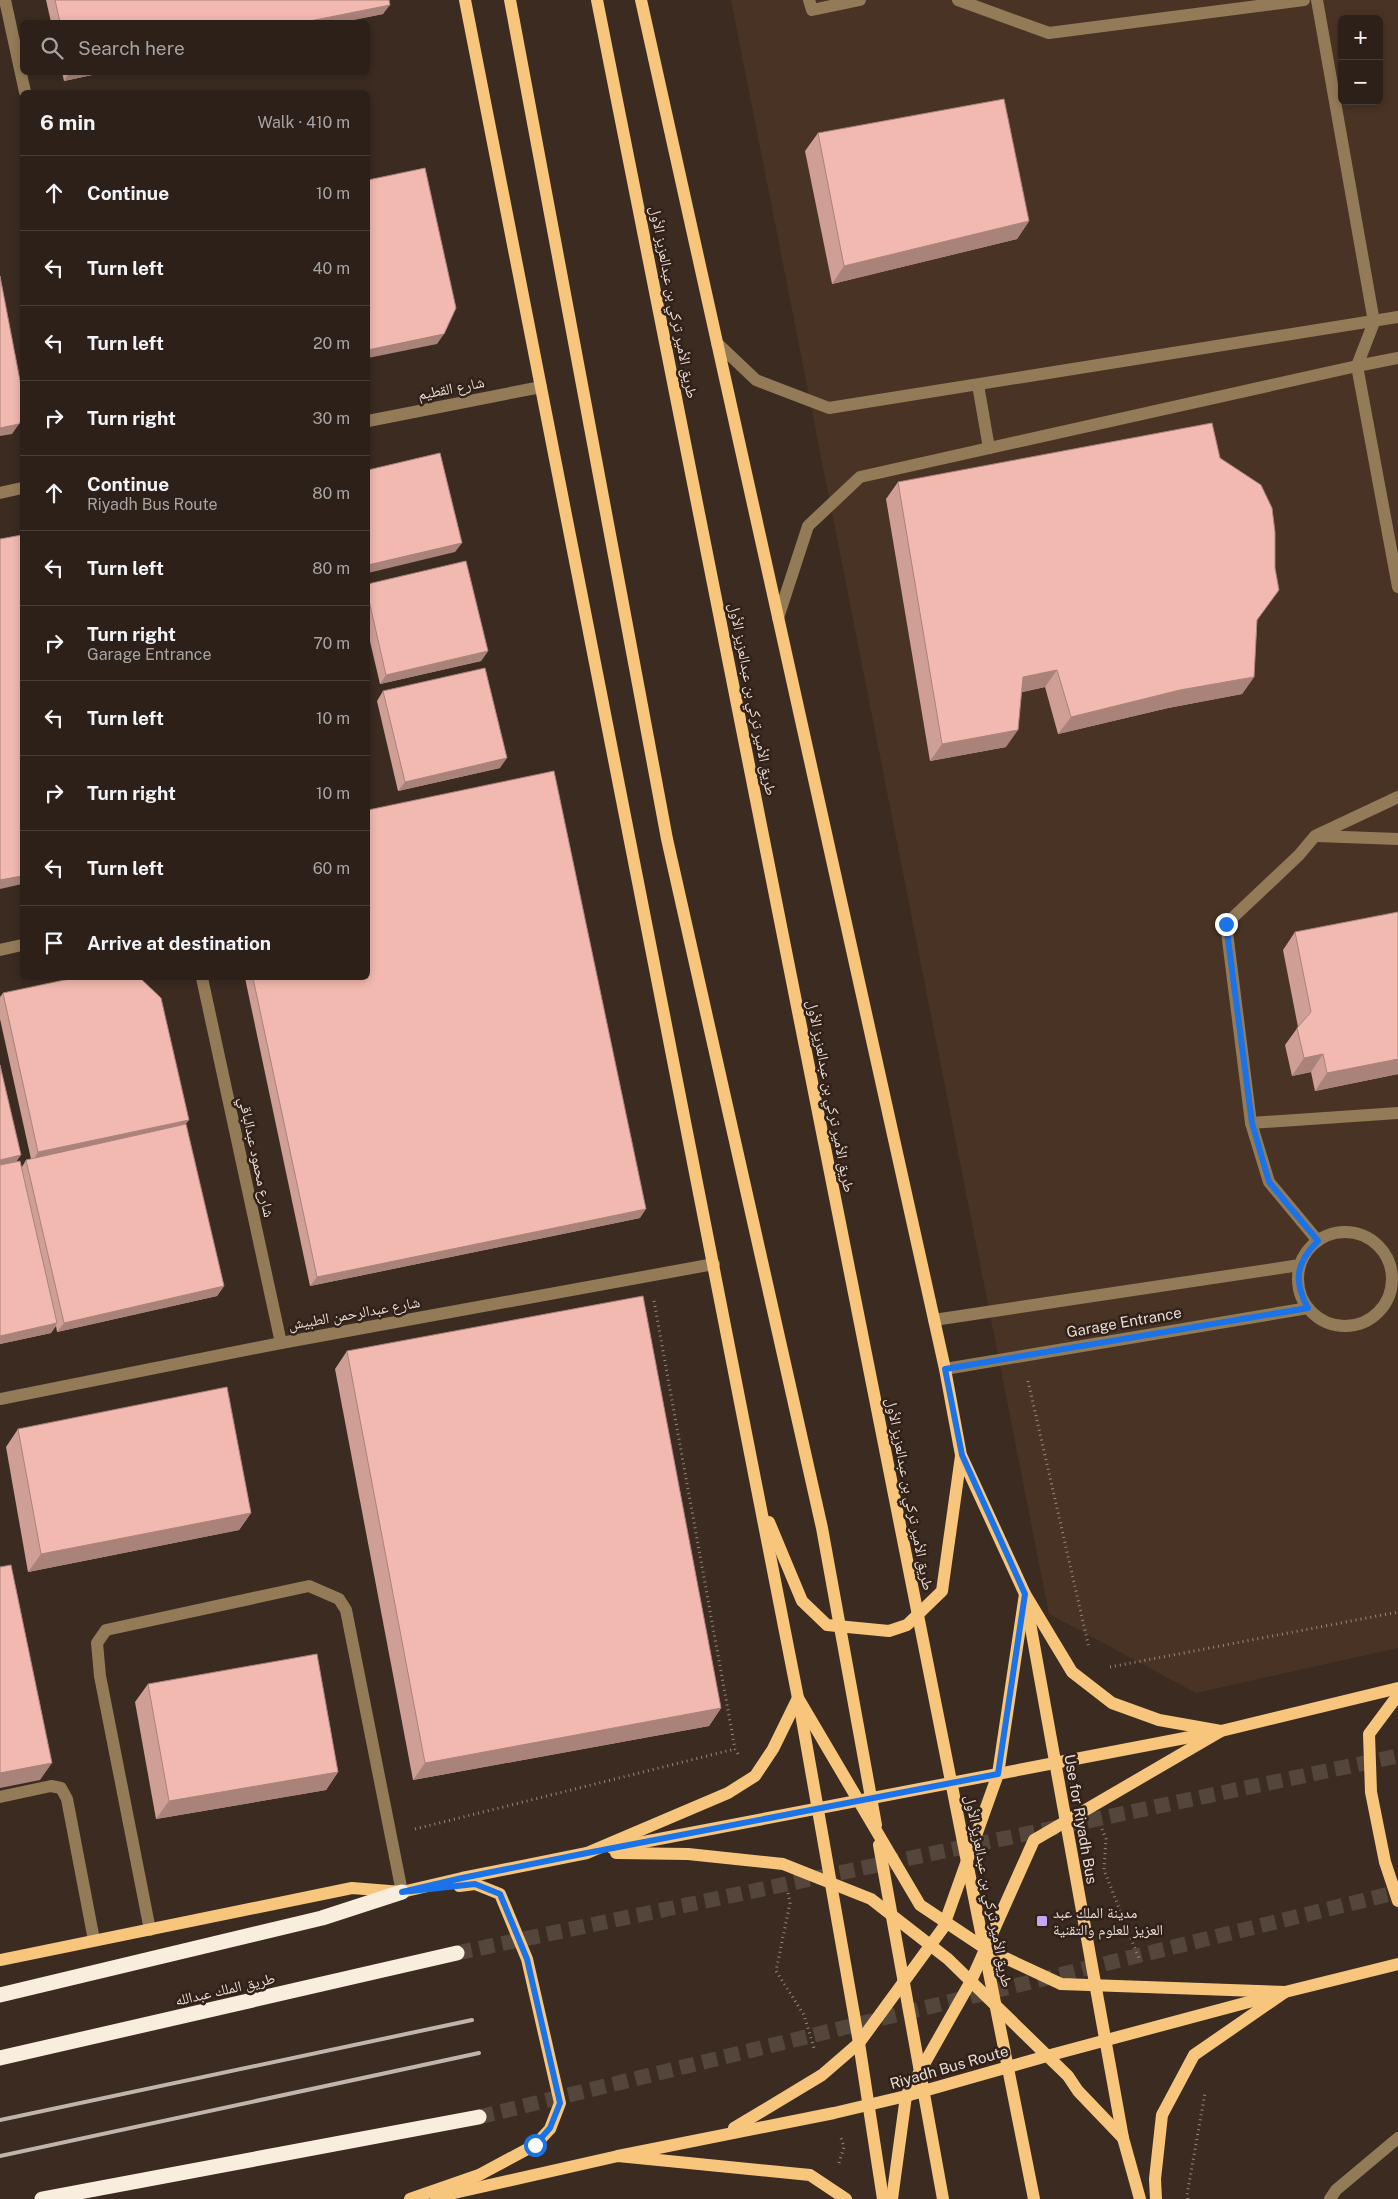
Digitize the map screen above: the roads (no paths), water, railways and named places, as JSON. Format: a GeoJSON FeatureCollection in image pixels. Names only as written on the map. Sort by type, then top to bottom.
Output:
{"type":"FeatureCollection","features":[{"type":"Feature","properties":{"kind":"highway"},"geometry":{"type":"LineString","coordinates":[[0,1996],[322,1918],[402,1892]]}},
{"type":"Feature","properties":{"kind":"highway","name":"طريق الملك عبدالله"},"geometry":{"type":"LineString","coordinates":[[0,2058],[458,1953]]}},
{"type":"Feature","properties":{"kind":"highway"},"geometry":{"type":"LineString","coordinates":[[42,2199],[479,2117]]}},
{"type":"Feature","properties":{"kind":"main road"},"geometry":{"type":"LineString","coordinates":[[465,0],[798,1698],[859,2044],[884,2199]]}},
{"type":"Feature","properties":{"kind":"main road"},"geometry":{"type":"LineString","coordinates":[[510,0],[667,839],[822,1528],[943,2199]]}},
{"type":"Feature","properties":{"kind":"main road","name":"طريق الأمير تركي بن عبدالعزيز الأول"},"geometry":{"type":"LineString","coordinates":[[597,0],[1034,2199]]}},
{"type":"Feature","properties":{"kind":"main road"},"geometry":{"type":"LineString","coordinates":[[641,0],[945,1369],[962,1455],[1025,1594],[1072,1672],[1112,1703],[1159,1720],[1221,1732]]}},
{"type":"Feature","properties":{"kind":"main road"},"geometry":{"type":"LineString","coordinates":[[758,1494],[802,1601],[827,1625],[889,1631],[907,1624],[942,1591],[962,1455]]}},
{"type":"Feature","properties":{"kind":"main road"},"geometry":{"type":"LineString","coordinates":[[727,2133],[822,2075],[859,2044],[932,1945],[946,1922],[998,1774],[1025,1594]]}},
{"type":"Feature","properties":{"kind":"main road","name":"Use for Riyadh Bus"},"geometry":{"type":"LineString","coordinates":[[1025,1594],[1123,2138],[1140,2199]]}},
{"type":"Feature","properties":{"kind":"main road"},"geometry":{"type":"LineString","coordinates":[[402,1892],[587,1853],[1221,1732],[1398,1688]]}},
{"type":"Feature","properties":{"kind":"main road"},"geometry":{"type":"LineString","coordinates":[[1398,1695],[1369,1734],[1370,1792],[1385,1862],[1398,1901]]}},
{"type":"Feature","properties":{"kind":"main road"},"geometry":{"type":"LineString","coordinates":[[798,1698],[920,1905],[986,1948],[1061,1984],[1285,1992],[1398,1964]]}},
{"type":"Feature","properties":{"kind":"main road"},"geometry":{"type":"LineString","coordinates":[[587,1853],[728,1793],[755,1776],[773,1749],[798,1698]]}},
{"type":"Feature","properties":{"kind":"main road"},"geometry":{"type":"LineString","coordinates":[[892,2199],[906,2096],[971,1981],[1034,1840],[1221,1732]]}},
{"type":"Feature","properties":{"kind":"main road"},"geometry":{"type":"LineString","coordinates":[[587,1853],[688,1854],[783,1864],[871,1899],[932,1945],[971,1981],[1068,2076],[1078,2092],[1123,2138]]}},
{"type":"Feature","properties":{"kind":"main road"},"geometry":{"type":"LineString","coordinates":[[0,1960],[352,1888],[402,1892],[475,1884],[500,1894],[527,1959],[560,2103],[550,2128],[535,2145],[479,2175],[410,2199]]}},
{"type":"Feature","properties":{"kind":"main road"},"geometry":{"type":"LineString","coordinates":[[1156,2199],[1154,2179],[1162,2115],[1194,2055],[1285,1992]]}},
{"type":"Feature","properties":{"kind":"main road","name":"Riyadh Bus Route"},"geometry":{"type":"LineString","coordinates":[[429,2199],[618,2156],[869,2105],[1285,1992]]}},
{"type":"Feature","properties":{"kind":"main road"},"geometry":{"type":"LineString","coordinates":[[618,2156],[810,2175],[846,2199]]}},
{"type":"Feature","properties":{"kind":"street"},"geometry":{"type":"LineString","coordinates":[[5,0],[20,69]]}},
{"type":"Feature","properties":{"kind":"street"},"geometry":{"type":"LineString","coordinates":[[809,0],[812,10],[860,0]]}},
{"type":"Feature","properties":{"kind":"street"},"geometry":{"type":"LineString","coordinates":[[958,0],[1049,33],[1304,0]]}},
{"type":"Feature","properties":{"kind":"street"},"geometry":{"type":"LineString","coordinates":[[1317,0],[1374,322],[1358,366],[1398,587]]}},
{"type":"Feature","properties":{"kind":"street"},"geometry":{"type":"LineString","coordinates":[[21,75],[25,90]]}},
{"type":"Feature","properties":{"kind":"street"},"geometry":{"type":"LineString","coordinates":[[717,343],[756,380],[829,408],[1398,317]]}},
{"type":"Feature","properties":{"kind":"street"},"geometry":{"type":"LineString","coordinates":[[778,618],[808,526],[860,477],[1398,358]]}},
{"type":"Feature","properties":{"kind":"street"},"geometry":{"type":"LineString","coordinates":[[978,385],[988,448]]}},
{"type":"Feature","properties":{"kind":"street","name":"شارع القطيم"},"geometry":{"type":"LineString","coordinates":[[370,421],[541,387]]}},
{"type":"Feature","properties":{"kind":"street"},"geometry":{"type":"LineString","coordinates":[[0,493],[20,488]]}},
{"type":"Feature","properties":{"kind":"street"},"geometry":{"type":"LineString","coordinates":[[1318,1241],[1269,1182],[1252,1123],[1226,924],[1299,855],[1315,836],[1398,797]]}},
{"type":"Feature","properties":{"kind":"street"},"geometry":{"type":"LineString","coordinates":[[1315,836],[1398,839]]}},
{"type":"Feature","properties":{"kind":"street"},"geometry":{"type":"LineString","coordinates":[[0,950],[20,945]]}},
{"type":"Feature","properties":{"kind":"street","name":"شارع محمود عبدالباقي"},"geometry":{"type":"LineString","coordinates":[[202,980],[281,1343]]}},
{"type":"Feature","properties":{"kind":"street"},"geometry":{"type":"LineString","coordinates":[[1252,1123],[1398,1112]]}},
{"type":"Feature","properties":{"kind":"street"},"geometry":{"type":"LineString","coordinates":[[1346,1232],[1361,1234],[1375,1242],[1385,1254],[1392,1268],[1394,1291],[1379,1312],[1366,1322],[1350,1326],[1335,1324],[1320,1318],[1308,1308],[1301,1295],[1298,1280],[1300,1265],[1307,1251],[1318,1241],[1331,1234],[1346,1232]]}},
{"type":"Feature","properties":{"kind":"street","name":"شارع عبدالرحمن الطبيش"},"geometry":{"type":"LineString","coordinates":[[0,1399],[281,1343],[714,1264]]}},
{"type":"Feature","properties":{"kind":"street"},"geometry":{"type":"LineString","coordinates":[[934,1320],[1300,1265]]}},
{"type":"Feature","properties":{"kind":"street","name":"Garage Entrance"},"geometry":{"type":"LineString","coordinates":[[945,1369],[1308,1308]]}},
{"type":"Feature","properties":{"kind":"street"},"geometry":{"type":"LineString","coordinates":[[150,1930],[100,1676],[97,1643],[106,1630],[310,1586],[339,1599],[346,1610],[402,1892]]}},
{"type":"Feature","properties":{"kind":"street"},"geometry":{"type":"LineString","coordinates":[[0,1797],[51,1786],[61,1788],[67,1799],[94,1940]]}},
{"type":"Feature","properties":{"kind":"street"},"geometry":{"type":"LineString","coordinates":[[1330,2199],[1336,2190],[1398,2138]]}},
{"type":"Feature","properties":{"kind":"tunnel"},"geometry":{"type":"LineString","coordinates":[[457,1953],[1398,1756]]}},
{"type":"Feature","properties":{"kind":"tunnel"},"geometry":{"type":"LineString","coordinates":[[479,2117],[1398,1892]]}},
{"type":"Feature","properties":{"kind":"railway"},"geometry":{"type":"LineString","coordinates":[[0,2120],[472,2020]]}},
{"type":"Feature","properties":{"kind":"railway"},"geometry":{"type":"LineString","coordinates":[[0,2156],[479,2053]]}},
{"type":"Feature","properties":{"kind":"place","name":"مدينة الملك عبد العزيز للعلوم والتقنية"},"geometry":{"type":"Point","coordinates":[1042,1921]}}]}
